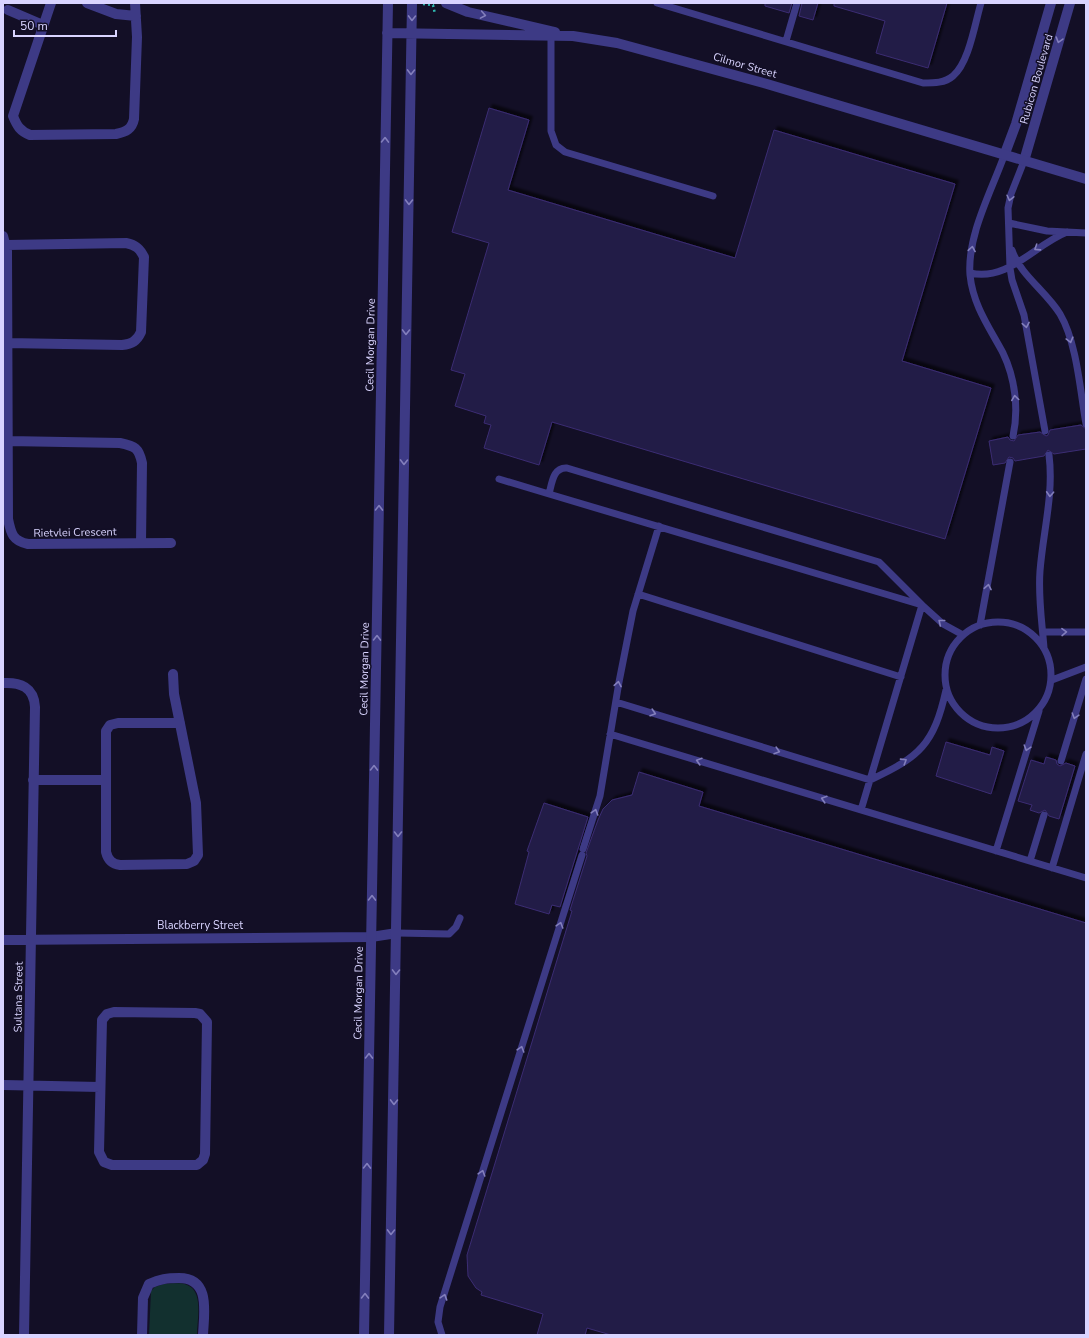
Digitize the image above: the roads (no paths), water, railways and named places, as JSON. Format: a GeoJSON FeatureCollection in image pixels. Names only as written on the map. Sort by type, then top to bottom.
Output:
{"type":"FeatureCollection","features":[{"type":"Feature","properties":{"kind":"street"},"geometry":{"type":"LineString","coordinates":[[51,3],[16,104],[14,116],[17,125],[22,132],[30,135],[116,134],[125,132],[131,128],[134,119],[136,16],[134,3]]}},
{"type":"Feature","properties":{"kind":"street"},"geometry":{"type":"LineString","coordinates":[[87,3],[116,14],[136,16]]}},
{"type":"Feature","properties":{"kind":"street","name":"Cecil Morgan Drive"},"geometry":{"type":"LineString","coordinates":[[364,1335],[388,3]]}},
{"type":"Feature","properties":{"kind":"street"},"geometry":{"type":"LineString","coordinates":[[389,1335],[412,3]]}},
{"type":"Feature","properties":{"kind":"street"},"geometry":{"type":"LineString","coordinates":[[446,3],[468,12],[573,36]]}},
{"type":"Feature","properties":{"kind":"street","name":"Rubicon Boulevard"},"geometry":{"type":"LineString","coordinates":[[1004,156],[1016,124],[1051,3]]}},
{"type":"Feature","properties":{"kind":"street","name":"Rubicon Boulevard"},"geometry":{"type":"LineString","coordinates":[[1024,161],[1070,3]]}},
{"type":"Feature","properties":{"kind":"street"},"geometry":{"type":"LineString","coordinates":[[8,10],[43,25]]}},
{"type":"Feature","properties":{"kind":"street","name":"Cilmor Street"},"geometry":{"type":"LineString","coordinates":[[387,33],[573,36],[617,43],[654,52],[1086,179]]}},
{"type":"Feature","properties":{"kind":"street"},"geometry":{"type":"LineString","coordinates":[[5,240],[126,243],[134,245],[140,250],[144,258],[141,332],[138,339],[131,344],[7,343]]}},
{"type":"Feature","properties":{"kind":"street","name":"Rietvlei Crescent"},"geometry":{"type":"LineString","coordinates":[[5,240],[8,519],[14,539],[28,544],[141,542],[171,543]]}},
{"type":"Feature","properties":{"kind":"street"},"geometry":{"type":"LineString","coordinates":[[8,441],[120,443],[133,446],[140,454],[142,463],[141,542]]}},
{"type":"Feature","properties":{"kind":"street"},"geometry":{"type":"LineString","coordinates":[[173,674],[174,694],[180,723],[196,803],[199,851],[194,861],[187,864],[120,864],[109,860],[106,852],[105,735],[110,725],[118,723],[180,723]]}},
{"type":"Feature","properties":{"kind":"street","name":"Sultana Street"},"geometry":{"type":"LineString","coordinates":[[3,683],[18,683],[24,686],[29,690],[34,700],[24,1335]]}},
{"type":"Feature","properties":{"kind":"street"},"geometry":{"type":"LineString","coordinates":[[33,780],[106,780]]}},
{"type":"Feature","properties":{"kind":"street","name":"Blackberry Street"},"geometry":{"type":"LineString","coordinates":[[3,940],[371,937],[397,933]]}},
{"type":"Feature","properties":{"kind":"street"},"geometry":{"type":"LineString","coordinates":[[114,1012],[200,1014],[204,1018],[207,1026],[205,1154],[203,1160],[197,1165],[190,1166],[112,1165],[104,1162],[99,1152],[100,1087],[102,1020],[107,1014],[114,1012]]}},
{"type":"Feature","properties":{"kind":"street"},"geometry":{"type":"LineString","coordinates":[[3,1085],[100,1087]]}},
{"type":"Feature","properties":{"kind":"street"},"geometry":{"type":"LineString","coordinates":[[142,1335],[143,1298],[149,1284],[162,1278],[189,1278],[201,1288],[204,1300],[204,1335]]}},
{"type":"Feature","properties":{"kind":"lane"},"geometry":{"type":"LineString","coordinates":[[657,3],[924,83],[939,83],[952,77],[961,68],[981,3]]}},
{"type":"Feature","properties":{"kind":"lane"},"geometry":{"type":"LineString","coordinates":[[786,41],[797,3]]}},
{"type":"Feature","properties":{"kind":"lane"},"geometry":{"type":"LineString","coordinates":[[552,36],[551,132],[556,146],[565,152],[713,196]]}},
{"type":"Feature","properties":{"kind":"lane"},"geometry":{"type":"LineString","coordinates":[[1004,156],[975,233],[971,254],[970,273],[978,307],[1003,354],[1014,389],[1016,413],[1013,436]]}},
{"type":"Feature","properties":{"kind":"lane"},"geometry":{"type":"LineString","coordinates":[[1024,161],[1010,194],[1008,208],[1011,245],[1010,268],[1012,280],[1024,315],[1045,431]]}},
{"type":"Feature","properties":{"kind":"lane"},"geometry":{"type":"LineString","coordinates":[[1009,223],[1047,231],[1086,233]]}},
{"type":"Feature","properties":{"kind":"lane"},"geometry":{"type":"LineString","coordinates":[[970,273],[977,275],[994,274],[1010,268],[1055,237],[1067,232]]}},
{"type":"Feature","properties":{"kind":"lane"},"geometry":{"type":"LineString","coordinates":[[1011,245],[1018,263],[1057,309],[1064,323],[1071,344],[1086,424]]}},
{"type":"Feature","properties":{"kind":"lane"},"geometry":{"type":"LineString","coordinates":[[1044,649],[1040,600],[1040,571],[1048,515],[1050,480],[1049,455]]}},
{"type":"Feature","properties":{"kind":"lane"},"geometry":{"type":"LineString","coordinates":[[980,625],[1010,462]]}},
{"type":"Feature","properties":{"kind":"lane"},"geometry":{"type":"LineString","coordinates":[[549,494],[554,475],[559,469],[567,468],[879,562],[943,624],[963,635]]}},
{"type":"Feature","properties":{"kind":"lane"},"geometry":{"type":"LineString","coordinates":[[499,479],[922,605]]}},
{"type":"Feature","properties":{"kind":"lane"},"geometry":{"type":"LineString","coordinates":[[442,1335],[438,1322],[440,1307],[600,796],[633,611],[659,526]]}},
{"type":"Feature","properties":{"kind":"lane"},"geometry":{"type":"LineString","coordinates":[[638,594],[901,676]]}},
{"type":"Feature","properties":{"kind":"lane"},"geometry":{"type":"LineString","coordinates":[[861,810],[922,605]]}},
{"type":"Feature","properties":{"kind":"lane"},"geometry":{"type":"LineString","coordinates":[[616,702],[870,780],[888,772],[912,757],[927,741],[939,720],[946,690],[945,666],[954,644],[963,635],[980,625],[995,622],[1010,623],[1024,628],[1036,637],[1049,658],[1052,680],[1050,691],[1039,710],[996,851]]}},
{"type":"Feature","properties":{"kind":"lane"},"geometry":{"type":"LineString","coordinates":[[1043,632],[1086,632]]}},
{"type":"Feature","properties":{"kind":"lane"},"geometry":{"type":"LineString","coordinates":[[1052,680],[1086,667]]}},
{"type":"Feature","properties":{"kind":"lane"},"geometry":{"type":"LineString","coordinates":[[1061,761],[1086,679]]}},
{"type":"Feature","properties":{"kind":"lane"},"geometry":{"type":"LineString","coordinates":[[946,690],[952,703],[961,714],[973,723],[986,728],[1001,729],[1015,726],[1028,720],[1039,710]]}},
{"type":"Feature","properties":{"kind":"lane"},"geometry":{"type":"LineString","coordinates":[[610,734],[1052,868],[1085,876]]}},
{"type":"Feature","properties":{"kind":"lane"},"geometry":{"type":"LineString","coordinates":[[1052,868],[1086,754]]}},
{"type":"Feature","properties":{"kind":"lane"},"geometry":{"type":"LineString","coordinates":[[1030,861],[1044,815]]}},
{"type":"Feature","properties":{"kind":"lane"},"geometry":{"type":"LineString","coordinates":[[397,933],[449,934],[456,927],[460,918]]}}]}
